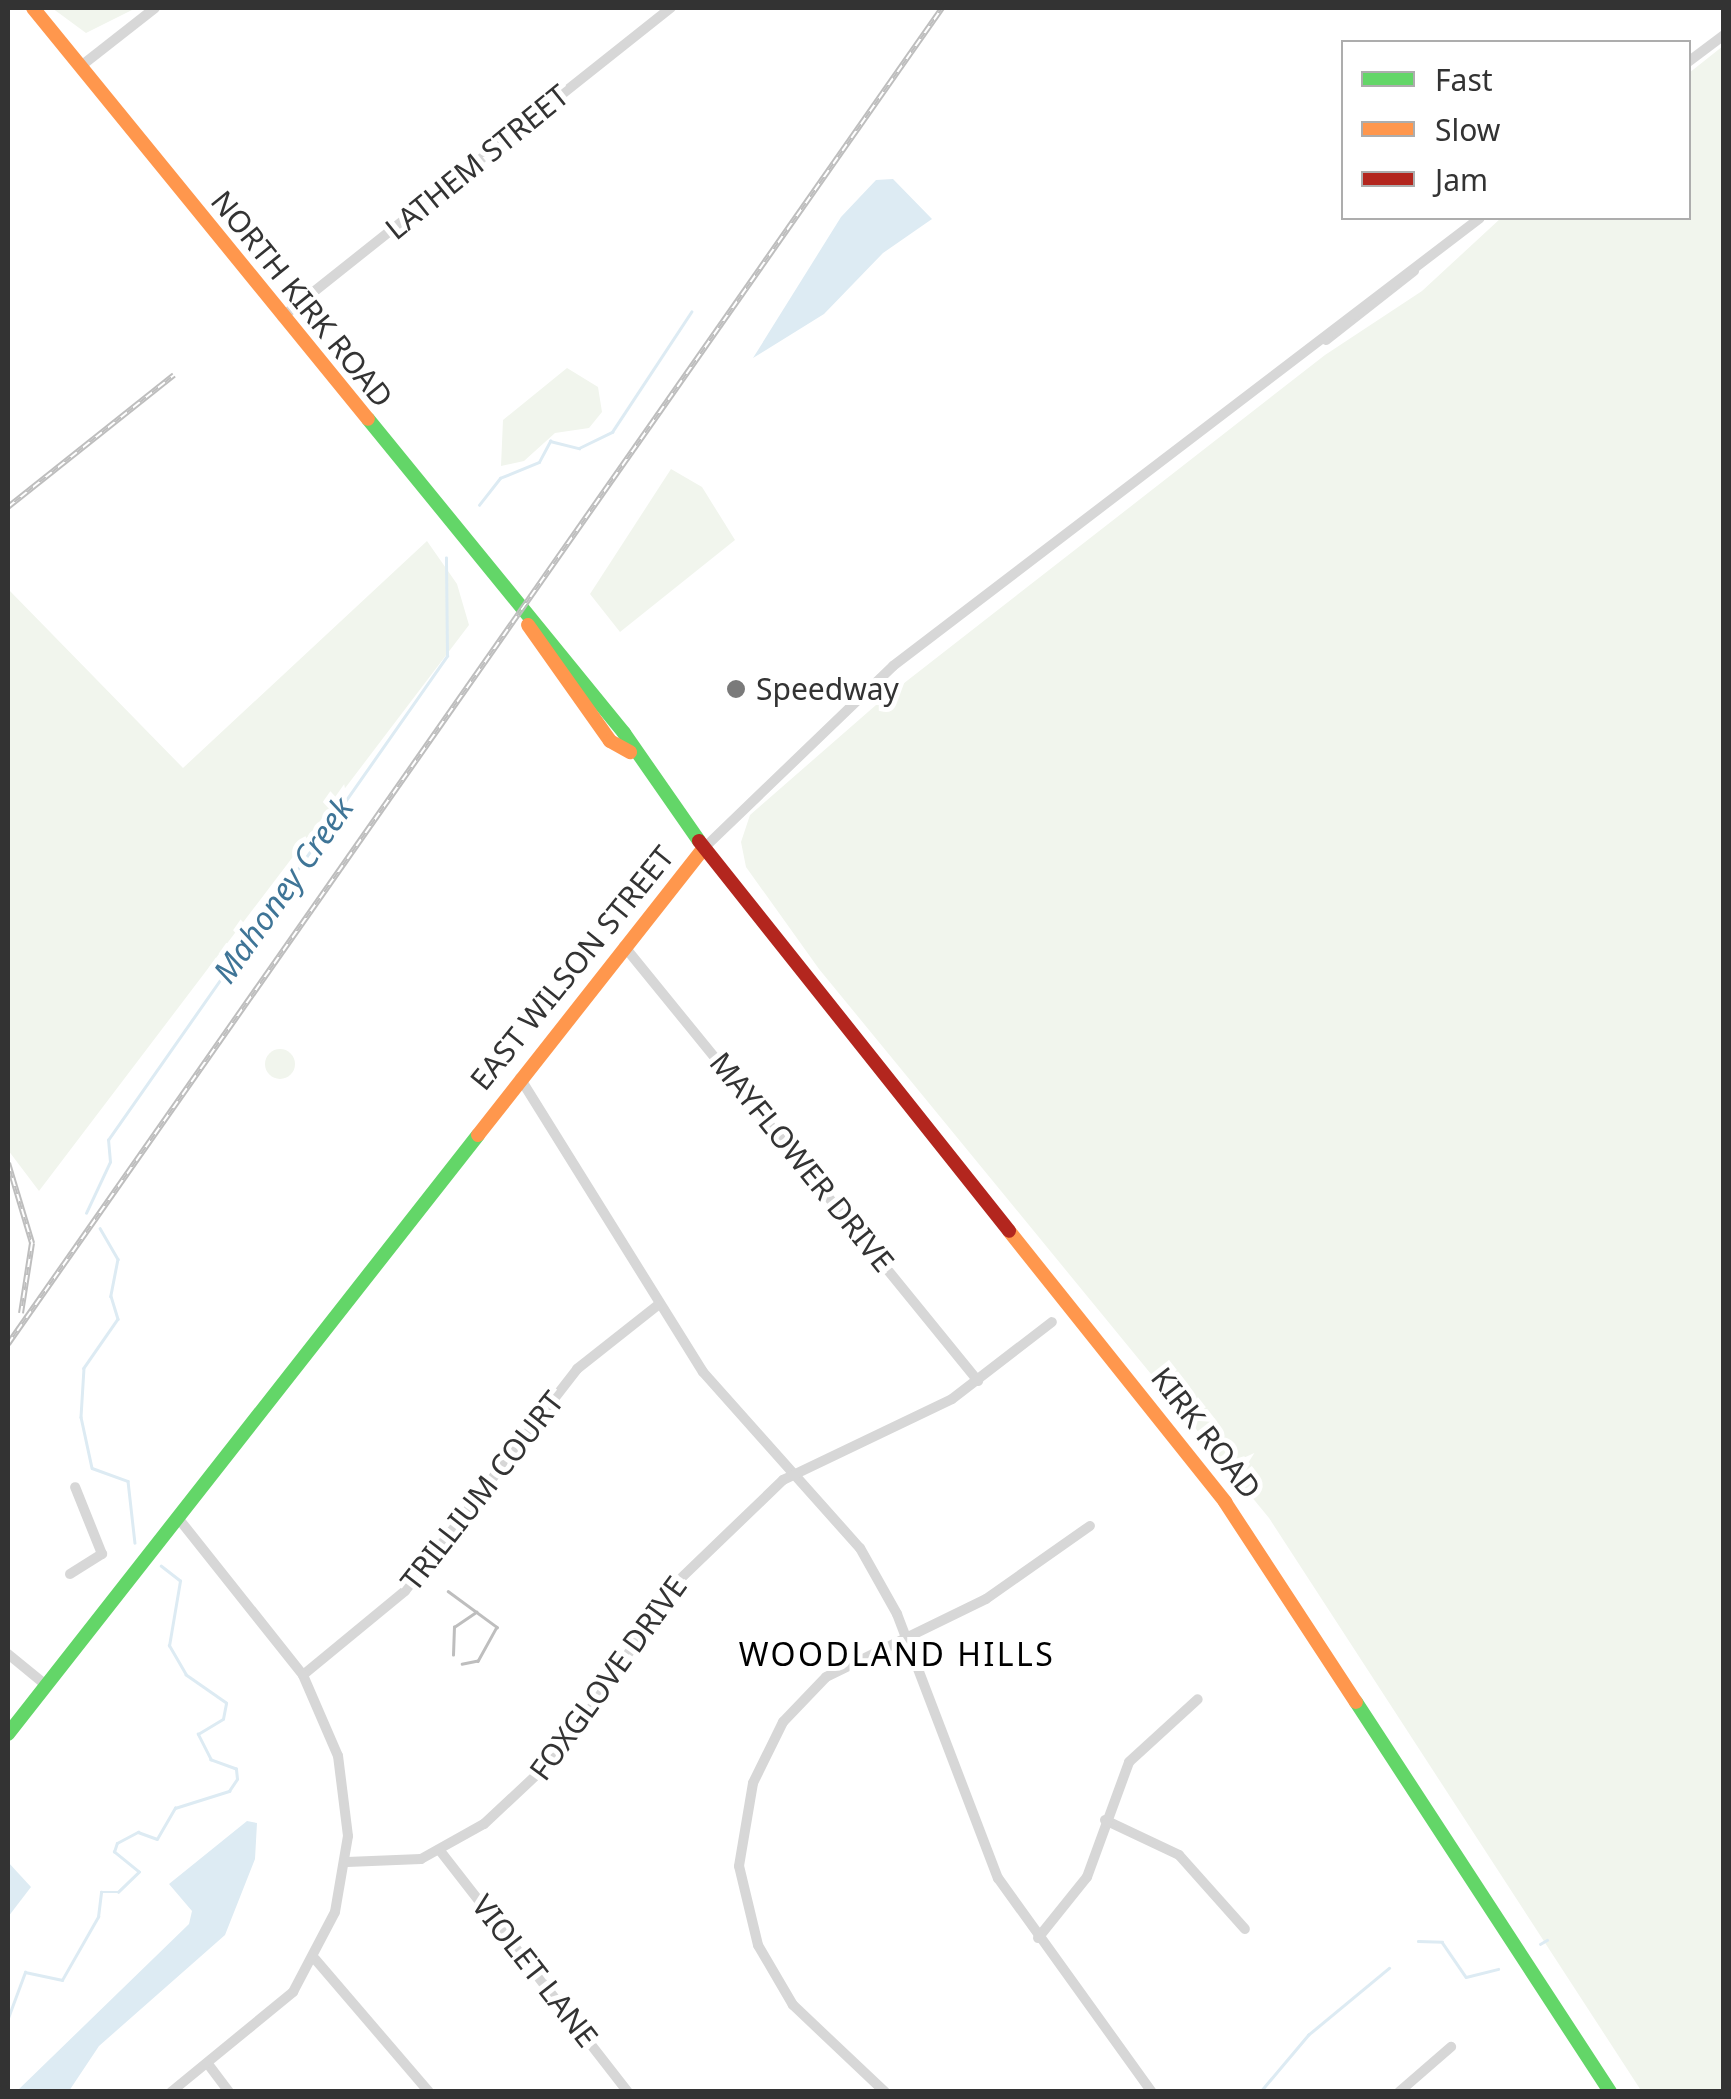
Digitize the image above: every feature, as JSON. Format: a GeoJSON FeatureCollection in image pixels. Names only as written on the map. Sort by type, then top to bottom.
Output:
{"type":"FeatureCollection","features":[{"type":"Feature","properties":{"kind":"street","name":"NORTH KIRK ROAD"},"geometry":{"type":"LineString","coordinates":[[33,8],[528,625],[610,741],[630,752],[704,848]]}},
{"type":"Feature","properties":{"kind":"street"},"geometry":{"type":"LineString","coordinates":[[81,66],[155,8]]}},
{"type":"Feature","properties":{"kind":"street","name":"LATHEM STREET"},"geometry":{"type":"LineString","coordinates":[[282,317],[672,8]]}},
{"type":"Feature","properties":{"kind":"street"},"geometry":{"type":"LineString","coordinates":[[1691,60],[1724,35]]}},
{"type":"Feature","properties":{"kind":"street","name":"EAST WILSON STREET"},"geometry":{"type":"LineString","coordinates":[[8,1734],[519,1077],[704,848],[893,666],[1301,355],[1383,304],[1421,262],[1477,220]]}},
{"type":"Feature","properties":{"kind":"street","name":"KIRK ROAD"},"geometry":{"type":"LineString","coordinates":[[704,848],[1225,1502],[1610,2092]]}},
{"type":"Feature","properties":{"kind":"street","name":"MAYFLOWER DRIVE"},"geometry":{"type":"LineString","coordinates":[[623,945],[978,1380]]}},
{"type":"Feature","properties":{"kind":"street"},"geometry":{"type":"LineString","coordinates":[[519,1077],[703,1372],[860,1548],[906,1636],[992,1867],[1038,1938],[1152,2092]]}},
{"type":"Feature","properties":{"kind":"street","name":"TRILLIUM COURT"},"geometry":{"type":"LineString","coordinates":[[302,1675],[405,1591],[577,1369],[658,1305]]}},
{"type":"Feature","properties":{"kind":"street","name":"FOXGLOVE DRIVE"},"geometry":{"type":"LineString","coordinates":[[440,1852],[539,1776],[676,1584],[793,1472],[978,1380],[1052,1322]]}},
{"type":"Feature","properties":{"kind":"street"},"geometry":{"type":"LineString","coordinates":[[70,1574],[102,1554],[75,1487]]}},
{"type":"Feature","properties":{"kind":"street"},"geometry":{"type":"LineString","coordinates":[[171,2092],[268,2020],[315,1960],[346,1862],[338,1756],[302,1675],[179,1519]]}},
{"type":"Feature","properties":{"kind":"street"},"geometry":{"type":"LineString","coordinates":[[886,2092],[774,1980],[746,1914],[739,1850],[757,1770],[791,1711],[838,1668],[986,1599],[1090,1526]]}},
{"type":"Feature","properties":{"kind":"street"},"geometry":{"type":"LineString","coordinates":[[8,1654],[46,1686]]}},
{"type":"Feature","properties":{"kind":"street"},"geometry":{"type":"LineString","coordinates":[[1038,1938],[1080,1890],[1105,1820],[1136,1752],[1198,1699]]}},
{"type":"Feature","properties":{"kind":"street"},"geometry":{"type":"LineString","coordinates":[[1105,1820],[1188,1863],[1246,1930]]}},
{"type":"Feature","properties":{"kind":"street"},"geometry":{"type":"LineString","coordinates":[[346,1862],[440,1852]]}},
{"type":"Feature","properties":{"kind":"street","name":"VIOLET LANE"},"geometry":{"type":"LineString","coordinates":[[440,1852],[628,2092]]}},
{"type":"Feature","properties":{"kind":"street"},"geometry":{"type":"LineString","coordinates":[[315,1960],[430,2092]]}},
{"type":"Feature","properties":{"kind":"street"},"geometry":{"type":"LineString","coordinates":[[1399,2092],[1452,2047]]}},
{"type":"Feature","properties":{"kind":"street"},"geometry":{"type":"LineString","coordinates":[[208,2064],[229,2092]]}},
{"type":"Feature","properties":{"kind":"shaded area"},"geometry":{"type":"Polygon","coordinates":[[[52,8],[136,8],[86,33],[52,8]]]}},
{"type":"Feature","properties":{"kind":"shaded area"},"geometry":{"type":"Polygon","coordinates":[[[1723,46],[1724,2091],[1642,2092],[1269,1518],[819,969],[746,867],[741,842],[750,815],[876,705],[1325,355],[1422,291],[1499,220],[1691,220],[1691,71],[1723,46]]]}},
{"type":"Feature","properties":{"kind":"shaded area"},"geometry":{"type":"Polygon","coordinates":[[[893,179],[932,219],[883,253],[824,314],[753,358],[841,217],[876,180],[893,179]]]}},
{"type":"Feature","properties":{"kind":"shaded area"},"geometry":{"type":"Polygon","coordinates":[[[567,368],[598,387],[602,412],[589,428],[555,433],[524,461],[501,466],[503,420],[567,368]]]}},
{"type":"Feature","properties":{"kind":"shaded area"},"geometry":{"type":"Polygon","coordinates":[[[671,469],[702,487],[735,540],[620,632],[590,594],[671,469]]]}},
{"type":"Feature","properties":{"kind":"shaded area"},"geometry":{"type":"Polygon","coordinates":[[[427,541],[457,584],[469,625],[39,1191],[8,1150],[8,589],[183,768],[427,541]]]}},
{"type":"Feature","properties":{"kind":"shaded area"},"geometry":{"type":"Polygon","coordinates":[[[280,1049],[291,1053],[295,1064],[291,1075],[280,1079],[269,1075],[265,1064],[269,1053],[280,1049]]]}},
{"type":"Feature","properties":{"kind":"shaded area"},"geometry":{"type":"Polygon","coordinates":[[[247,1821],[257,1823],[255,1859],[225,1935],[99,2046],[69,2091],[17,2091],[189,1924],[192,1911],[169,1884],[247,1821]]]}},
{"type":"Feature","properties":{"kind":"shaded area"},"geometry":{"type":"Polygon","coordinates":[[[8,1862],[31,1887],[8,1917],[8,1862]]]}},
{"type":"Feature","properties":{"kind":"waterway","name":"Mahoney Creek"},"geometry":{"type":"LineString","coordinates":[[479,505],[500,478],[539,462],[550,441],[579,448],[612,432],[691,312]]}},
{"type":"Feature","properties":{"kind":"waterway","name":"Mahoney Creek"},"geometry":{"type":"LineString","coordinates":[[86,1213],[110,1162],[108,1140],[447,656],[446,558]]}},
{"type":"Feature","properties":{"kind":"waterway","name":"Mahoney Creek"},"geometry":{"type":"LineString","coordinates":[[100,1228],[118,1259],[111,1296],[118,1319],[84,1368],[81,1417],[92,1468],[128,1481],[135,1543]]}},
{"type":"Feature","properties":{"kind":"waterway","name":"Mahoney Creek"},"geometry":{"type":"LineString","coordinates":[[8,2018],[25,1972],[62,1980],[98,1917],[101,1892],[118,1892],[139,1872],[114,1852],[117,1843],[138,1832],[157,1839],[175,1808],[229,1791],[237,1779],[236,1769],[211,1760],[198,1734],[223,1719],[226,1703],[186,1675],[169,1646],[180,1581],[161,1566]]}},
{"type":"Feature","properties":{"kind":"waterway"},"geometry":{"type":"LineString","coordinates":[[1540,1944],[1547,1940]]}},
{"type":"Feature","properties":{"kind":"waterway"},"geometry":{"type":"LineString","coordinates":[[1418,1941],[1442,1942],[1466,1977],[1498,1969]]}},
{"type":"Feature","properties":{"kind":"waterway"},"geometry":{"type":"LineString","coordinates":[[1260,2092],[1308,2035],[1389,1968]]}},
{"type":"Feature","properties":{"kind":"tram line"},"geometry":{"type":"LineString","coordinates":[[448,1591],[497,1627],[478,1661],[462,1664]]}},
{"type":"Feature","properties":{"kind":"tram line"},"geometry":{"type":"LineString","coordinates":[[453,1655],[454,1627],[476,1612]]}},
{"type":"Feature","properties":{"kind":"railway"},"geometry":{"type":"LineString","coordinates":[[8,1344],[942,8]]}},
{"type":"Feature","properties":{"kind":"railway"},"geometry":{"type":"LineString","coordinates":[[8,507],[174,375]]}},
{"type":"Feature","properties":{"kind":"railway"},"geometry":{"type":"LineString","coordinates":[[8,1163],[32,1243],[21,1313]]}},
{"type":"Feature","properties":{"kind":"traffic: fast"},"geometry":{"type":"LineString","coordinates":[[368,419],[624,733],[699,841]]}},
{"type":"Feature","properties":{"kind":"traffic: fast"},"geometry":{"type":"LineString","coordinates":[[8,1734],[478,1135]]}},
{"type":"Feature","properties":{"kind":"traffic: fast"},"geometry":{"type":"LineString","coordinates":[[1356,1702],[1610,2092]]}},
{"type":"Feature","properties":{"kind":"traffic: slow"},"geometry":{"type":"LineString","coordinates":[[33,8],[368,419]]}},
{"type":"Feature","properties":{"kind":"traffic: slow"},"geometry":{"type":"LineString","coordinates":[[528,625],[610,741],[630,752]]}},
{"type":"Feature","properties":{"kind":"traffic: slow"},"geometry":{"type":"LineString","coordinates":[[478,1135],[704,848]]}},
{"type":"Feature","properties":{"kind":"traffic: slow"},"geometry":{"type":"LineString","coordinates":[[1009,1231],[1225,1502],[1356,1702]]}},
{"type":"Feature","properties":{"kind":"traffic: jam"},"geometry":{"type":"LineString","coordinates":[[699,841],[1009,1231]]}},
{"type":"Feature","properties":{"kind":"place","name":"Speedway"},"geometry":{"type":"Point","coordinates":[736,689]}},
{"type":"Feature","properties":{"kind":"district","name":"WOODLAND HILLS"},"geometry":{"type":"Point","coordinates":[897,1654]}}]}
